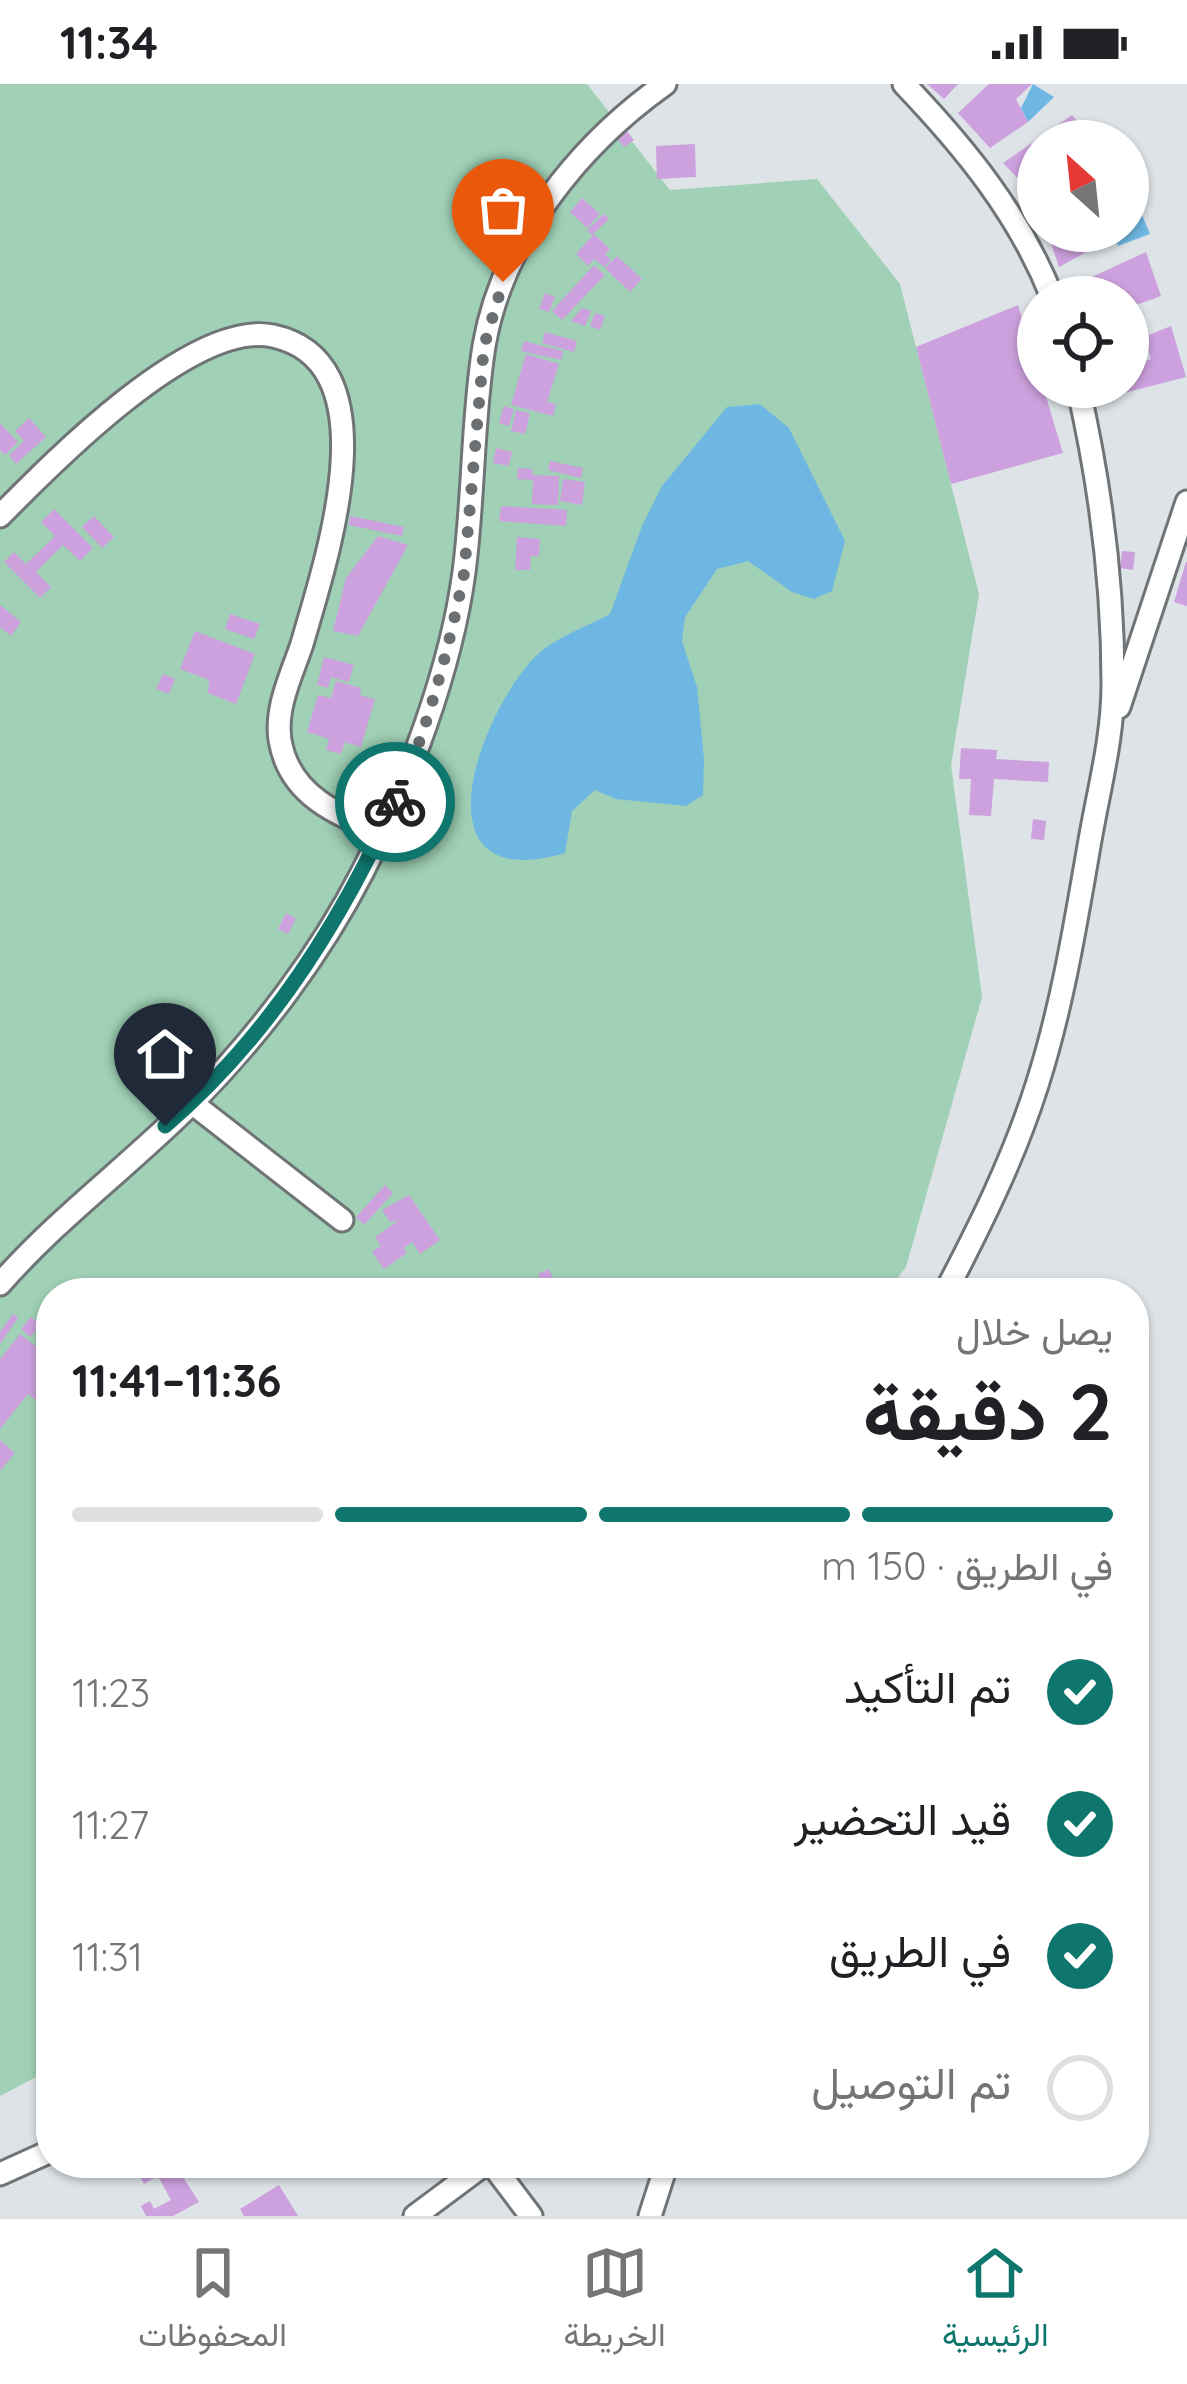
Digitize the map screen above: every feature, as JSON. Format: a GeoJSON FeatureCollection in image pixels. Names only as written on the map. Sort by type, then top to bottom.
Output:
{"type":"FeatureCollection","features":[{"type":"Feature","properties":{"kind":"street"},"geometry":{"type":"LineString","coordinates":[[0,1283],[67,1212],[192,1103],[276,1005],[315,952],[382,832],[427,714],[457,610],[480,381],[494,305],[513,259],[566,176],[619,121],[665,84]]}},
{"type":"Feature","properties":{"kind":"street"},"geometry":{"type":"LineString","coordinates":[[904,84],[997,192],[1043,276]]}},
{"type":"Feature","properties":{"kind":"street"},"geometry":{"type":"LineString","coordinates":[[0,516],[107,415],[208,345],[232,336],[265,334],[311,355],[337,393],[342,449],[333,526],[283,698],[280,743],[287,766],[313,800],[382,832]]}},
{"type":"Feature","properties":{"kind":"street"},"geometry":{"type":"LineString","coordinates":[[952,1278],[1004,1171],[1046,1056],[1071,957],[1111,729],[1113,685],[1102,528],[1083,408]]}},
{"type":"Feature","properties":{"kind":"street"},"geometry":{"type":"LineString","coordinates":[[1111,729],[1187,502]]}},
{"type":"Feature","properties":{"kind":"street"},"geometry":{"type":"LineString","coordinates":[[192,1103],[342,1220]]}},
{"type":"Feature","properties":{"kind":"street"},"geometry":{"type":"LineString","coordinates":[[0,2174],[36,2158]]}},
{"type":"Feature","properties":{"kind":"street"},"geometry":{"type":"LineString","coordinates":[[415,2216],[468,2178]]}},
{"type":"Feature","properties":{"kind":"street"},"geometry":{"type":"LineString","coordinates":[[501,2178],[531,2216]]}},
{"type":"Feature","properties":{"kind":"street"},"geometry":{"type":"LineString","coordinates":[[650,2216],[663,2178]]}},
{"type":"Feature","properties":{"kind":"green space"},"geometry":{"type":"Polygon","coordinates":[[[0,84],[587,84],[670,190],[817,179],[900,284],[979,594],[951,765],[982,997],[906,1267],[898,1278],[36,1278],[36,2077],[0,2096],[0,84]]]}},
{"type":"Feature","properties":{"kind":"water"},"geometry":{"type":"Polygon","coordinates":[[[1033,84],[1054,97],[1030,120],[1021,108],[1033,84]]]}},
{"type":"Feature","properties":{"kind":"water"},"geometry":{"type":"Polygon","coordinates":[[[760,404],[789,428],[845,541],[832,591],[814,599],[792,592],[748,561],[717,569],[685,617],[682,641],[697,687],[703,795],[686,806],[616,799],[595,790],[572,811],[565,853],[517,860],[488,849],[473,825],[472,793],[480,755],[515,682],[545,649],[610,614],[662,486],[727,407],[760,404]]]}},
{"type":"Feature","properties":{"kind":"building"},"geometry":{"type":"Polygon","coordinates":[[[927,84],[958,84],[944,99],[927,84]]]}},
{"type":"Feature","properties":{"kind":"building"},"geometry":{"type":"Polygon","coordinates":[[[989,84],[1032,84],[1016,99],[1027,120],[1017,120],[1017,130],[990,148],[958,113],[989,84]]]}},
{"type":"Feature","properties":{"kind":"building"},"geometry":{"type":"Polygon","coordinates":[[[626,130],[634,140],[624,147],[616,137],[626,130]]]}},
{"type":"Feature","properties":{"kind":"building"},"geometry":{"type":"Polygon","coordinates":[[[695,144],[696,177],[657,179],[656,146],[695,144]]]}},
{"type":"Feature","properties":{"kind":"building"},"geometry":{"type":"Polygon","coordinates":[[[1017,153],[1017,177],[1003,163],[1017,153]]]}},
{"type":"Feature","properties":{"kind":"building"},"geometry":{"type":"Polygon","coordinates":[[[582,198],[600,214],[587,228],[570,212],[582,198]]]}},
{"type":"Feature","properties":{"kind":"building"},"geometry":{"type":"Polygon","coordinates":[[[604,214],[609,219],[592,235],[587,230],[604,214]]]}},
{"type":"Feature","properties":{"kind":"building"},"geometry":{"type":"Polygon","coordinates":[[[594,234],[610,249],[605,254],[611,260],[604,267],[594,259],[588,266],[576,254],[594,234]]]}},
{"type":"Feature","properties":{"kind":"building"},"geometry":{"type":"Polygon","coordinates":[[[1054,252],[1086,252],[1059,267],[1054,252]]]}},
{"type":"Feature","properties":{"kind":"building"},"geometry":{"type":"Polygon","coordinates":[[[1146,252],[1161,296],[1149,300],[1149,276],[1094,276],[1146,252]]]}},
{"type":"Feature","properties":{"kind":"building"},"geometry":{"type":"Polygon","coordinates":[[[617,256],[642,279],[630,292],[605,268],[617,256]]]}},
{"type":"Feature","properties":{"kind":"building"},"geometry":{"type":"Polygon","coordinates":[[[594,265],[605,275],[562,320],[552,311],[594,265]]]}},
{"type":"Feature","properties":{"kind":"building"},"geometry":{"type":"Polygon","coordinates":[[[545,293],[555,297],[549,312],[539,309],[545,293]]]}},
{"type":"Feature","properties":{"kind":"building"},"geometry":{"type":"Polygon","coordinates":[[[1017,305],[1017,408],[1049,408],[1063,453],[951,484],[916,347],[1017,305]]]}},
{"type":"Feature","properties":{"kind":"building"},"geometry":{"type":"Polygon","coordinates":[[[582,308],[591,311],[585,326],[571,321],[582,308]]]}},
{"type":"Feature","properties":{"kind":"building"},"geometry":{"type":"Polygon","coordinates":[[[595,313],[605,316],[600,330],[590,326],[595,313]]]}},
{"type":"Feature","properties":{"kind":"building"},"geometry":{"type":"Polygon","coordinates":[[[1171,326],[1186,377],[1149,387],[1149,335],[1171,326]]]}},
{"type":"Feature","properties":{"kind":"building"},"geometry":{"type":"Polygon","coordinates":[[[545,332],[577,341],[574,352],[542,343],[545,332]]]}},
{"type":"Feature","properties":{"kind":"building"},"geometry":{"type":"Polygon","coordinates":[[[524,341],[563,351],[561,360],[521,351],[524,341]]]}},
{"type":"Feature","properties":{"kind":"building"},"geometry":{"type":"Polygon","coordinates":[[[526,354],[559,364],[547,402],[556,404],[553,416],[511,405],[526,354]]]}},
{"type":"Feature","properties":{"kind":"building"},"geometry":{"type":"Polygon","coordinates":[[[504,406],[514,409],[509,426],[499,423],[504,406]]]}},
{"type":"Feature","properties":{"kind":"building"},"geometry":{"type":"Polygon","coordinates":[[[516,410],[530,413],[525,434],[511,431],[516,410]]]}},
{"type":"Feature","properties":{"kind":"building"},"geometry":{"type":"Polygon","coordinates":[[[29,418],[46,437],[16,464],[9,455],[24,441],[15,431],[29,418]]]}},
{"type":"Feature","properties":{"kind":"building"},"geometry":{"type":"Polygon","coordinates":[[[0,423],[18,442],[5,455],[0,450],[0,423]]]}},
{"type":"Feature","properties":{"kind":"building"},"geometry":{"type":"Polygon","coordinates":[[[496,448],[512,452],[509,466],[493,463],[496,448]]]}},
{"type":"Feature","properties":{"kind":"building"},"geometry":{"type":"Polygon","coordinates":[[[550,461],[583,468],[581,478],[548,470],[550,461]]]}},
{"type":"Feature","properties":{"kind":"building"},"geometry":{"type":"Polygon","coordinates":[[[518,468],[533,469],[532,475],[559,476],[558,505],[532,504],[533,480],[517,479],[518,468]]]}},
{"type":"Feature","properties":{"kind":"building"},"geometry":{"type":"Polygon","coordinates":[[[563,479],[585,482],[582,505],[560,501],[563,479]]]}},
{"type":"Feature","properties":{"kind":"building"},"geometry":{"type":"Polygon","coordinates":[[[501,506],[567,510],[566,526],[499,521],[501,506]]]}},
{"type":"Feature","properties":{"kind":"building"},"geometry":{"type":"Polygon","coordinates":[[[54,509],[93,548],[80,561],[63,545],[36,572],[51,587],[40,598],[4,562],[14,552],[26,564],[55,536],[41,522],[54,509]]]}},
{"type":"Feature","properties":{"kind":"building"},"geometry":{"type":"Polygon","coordinates":[[[94,516],[114,537],[102,548],[82,527],[94,516]]]}},
{"type":"Feature","properties":{"kind":"building"},"geometry":{"type":"Polygon","coordinates":[[[350,516],[404,527],[402,536],[349,525],[350,516]]]}},
{"type":"Feature","properties":{"kind":"building"},"geometry":{"type":"Polygon","coordinates":[[[378,536],[408,545],[358,636],[333,631],[346,578],[378,536]]]}},
{"type":"Feature","properties":{"kind":"building"},"geometry":{"type":"Polygon","coordinates":[[[517,537],[540,539],[539,556],[531,556],[530,570],[515,570],[517,537]]]}},
{"type":"Feature","properties":{"kind":"building"},"geometry":{"type":"Polygon","coordinates":[[[1122,551],[1135,552],[1133,570],[1120,568],[1122,551]]]}},
{"type":"Feature","properties":{"kind":"building"},"geometry":{"type":"Polygon","coordinates":[[[1187,562],[1187,606],[1174,602],[1187,562]]]}},
{"type":"Feature","properties":{"kind":"building"},"geometry":{"type":"Polygon","coordinates":[[[0,605],[21,622],[11,636],[0,627],[0,605]]]}},
{"type":"Feature","properties":{"kind":"building"},"geometry":{"type":"Polygon","coordinates":[[[230,614],[260,624],[254,639],[225,629],[230,614]]]}},
{"type":"Feature","properties":{"kind":"building"},"geometry":{"type":"Polygon","coordinates":[[[195,631],[255,654],[236,704],[208,693],[209,680],[180,669],[195,631]]]}},
{"type":"Feature","properties":{"kind":"building"},"geometry":{"type":"Polygon","coordinates":[[[324,657],[354,665],[349,682],[331,677],[328,688],[317,685],[324,657]]]}},
{"type":"Feature","properties":{"kind":"building"},"geometry":{"type":"Polygon","coordinates":[[[163,674],[175,679],[169,694],[156,689],[163,674]]]}},
{"type":"Feature","properties":{"kind":"building"},"geometry":{"type":"Polygon","coordinates":[[[336,681],[361,688],[360,695],[375,699],[361,747],[345,742],[341,754],[326,750],[329,739],[307,732],[318,695],[331,698],[336,681]]]}},
{"type":"Feature","properties":{"kind":"building"},"geometry":{"type":"Polygon","coordinates":[[[961,748],[997,750],[996,759],[1049,762],[1048,782],[994,779],[991,816],[969,815],[971,779],[959,779],[961,748]]]}},
{"type":"Feature","properties":{"kind":"building"},"geometry":{"type":"Polygon","coordinates":[[[1033,819],[1046,821],[1044,840],[1031,839],[1033,819]]]}},
{"type":"Feature","properties":{"kind":"building"},"geometry":{"type":"Polygon","coordinates":[[[286,913],[296,919],[288,934],[278,929],[286,913]]]}},
{"type":"Feature","properties":{"kind":"building"},"geometry":{"type":"Polygon","coordinates":[[[385,1185],[393,1193],[364,1225],[356,1217],[385,1185]]]}},
{"type":"Feature","properties":{"kind":"building"},"geometry":{"type":"Polygon","coordinates":[[[409,1195],[440,1240],[420,1254],[412,1242],[404,1248],[407,1253],[384,1269],[372,1252],[381,1246],[375,1237],[399,1220],[390,1222],[382,1210],[409,1195]]]}},
{"type":"Feature","properties":{"kind":"building"},"geometry":{"type":"Polygon","coordinates":[[[13,1314],[18,1318],[0,1344],[0,1332],[13,1314]]]}},
{"type":"Feature","properties":{"kind":"building"},"geometry":{"type":"Polygon","coordinates":[[[31,1317],[36,1322],[30,1337],[21,1329],[31,1317]]]}},
{"type":"Feature","properties":{"kind":"building"},"geometry":{"type":"Polygon","coordinates":[[[20,1334],[36,1346],[36,1400],[28,1394],[0,1429],[0,1359],[20,1334]]]}},
{"type":"Feature","properties":{"kind":"building"},"geometry":{"type":"Polygon","coordinates":[[[0,1440],[15,1453],[0,1471],[0,1440]]]}},
{"type":"Feature","properties":{"kind":"building"},"geometry":{"type":"Polygon","coordinates":[[[159,2178],[184,2178],[199,2202],[173,2216],[146,2216],[141,2206],[150,2201],[154,2209],[171,2200],[159,2178]]]}},
{"type":"Feature","properties":{"kind":"building"},"geometry":{"type":"Polygon","coordinates":[[[279,2185],[298,2216],[244,2216],[240,2209],[279,2185]]]}},
{"type":"Feature","properties":{"kind":"way so far"},"geometry":{"type":"LineString","coordinates":[[395,802],[457,610],[484,346],[503,282]]}},
{"type":"Feature","properties":{"kind":"route"},"geometry":{"type":"LineString","coordinates":[[165,1126],[192,1103],[303,969],[362,872],[395,802]]}}]}
